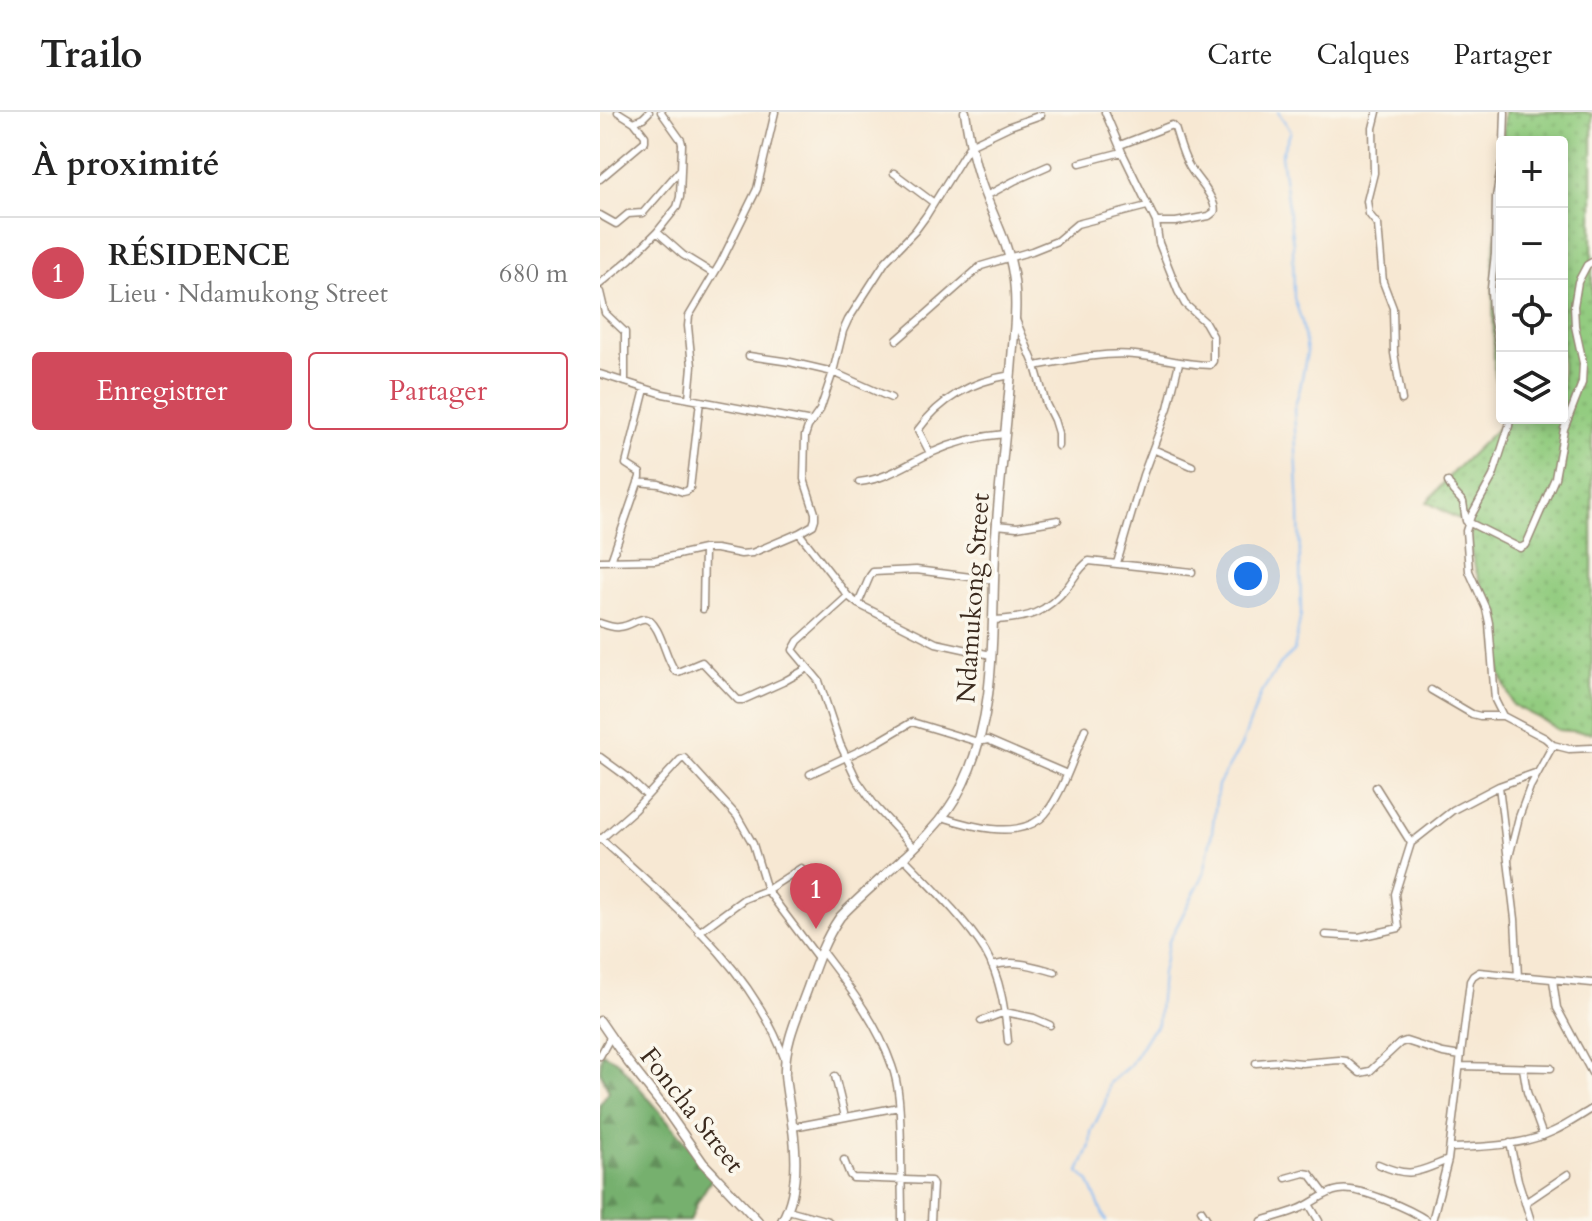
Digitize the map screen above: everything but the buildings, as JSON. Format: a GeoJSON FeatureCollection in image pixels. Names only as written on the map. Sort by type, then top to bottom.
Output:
{"type":"FeatureCollection","features":[{"type":"Feature","properties":{"kind":"main road","name":"Ndamukong Street"},"geometry":{"type":"LineString","coordinates":[[782,1221],[788,1210],[795,1170],[785,1060],[795,1020],[819,954],[840,917],[942,817],[964,783],[987,709],[996,525],[1016,298],[1010,258],[970,145],[965,112]]}},
{"type":"Feature","properties":{"kind":"main road","name":"Foncha Street"},"geometry":{"type":"LineString","coordinates":[[600,1021],[703,1163],[758,1221]]}},
{"type":"Feature","properties":{"kind":"street"},"geometry":{"type":"LineString","coordinates":[[600,179],[645,141],[645,136],[634,122],[618,112]]}},
{"type":"Feature","properties":{"kind":"street"},"geometry":{"type":"LineString","coordinates":[[634,122],[649,112]]}},
{"type":"Feature","properties":{"kind":"street"},"geometry":{"type":"LineString","coordinates":[[600,284],[657,232],[679,203],[681,140],[661,112]]}},
{"type":"Feature","properties":{"kind":"street"},"geometry":{"type":"LineString","coordinates":[[689,398],[692,354],[688,337],[689,316],[757,189],[775,112]]}},
{"type":"Feature","properties":{"kind":"street"},"geometry":{"type":"LineString","coordinates":[[1035,366],[1120,354],[1179,363],[1210,365],[1213,361],[1213,336],[1205,322],[1185,304],[1178,291],[1159,243],[1156,222],[1105,112]]}},
{"type":"Feature","properties":{"kind":"street"},"geometry":{"type":"LineString","coordinates":[[1377,112],[1373,128],[1374,173],[1367,201],[1369,214],[1378,225],[1383,282],[1393,308],[1394,353],[1402,400]]}},
{"type":"Feature","properties":{"kind":"street"},"geometry":{"type":"LineString","coordinates":[[1504,136],[1505,112]]}},
{"type":"Feature","properties":{"kind":"street"},"geometry":{"type":"LineString","coordinates":[[600,561],[655,560],[704,549],[752,553],[813,525],[815,513],[804,479],[805,436],[820,410],[848,320],[886,261],[915,231],[970,145],[1041,115]]}},
{"type":"Feature","properties":{"kind":"street"},"geometry":{"type":"LineString","coordinates":[[1080,163],[1172,125],[1187,163],[1208,193],[1215,210],[1209,216],[1156,222]]}},
{"type":"Feature","properties":{"kind":"street"},"geometry":{"type":"LineString","coordinates":[[986,196],[1048,166]]}},
{"type":"Feature","properties":{"kind":"street"},"geometry":{"type":"LineString","coordinates":[[600,215],[616,224],[628,214],[643,213],[681,169]]}},
{"type":"Feature","properties":{"kind":"street"},"geometry":{"type":"LineString","coordinates":[[894,173],[934,203]]}},
{"type":"Feature","properties":{"kind":"street"},"geometry":{"type":"LineString","coordinates":[[1496,197],[1491,289],[1492,312],[1501,352]]}},
{"type":"Feature","properties":{"kind":"street"},"geometry":{"type":"LineString","coordinates":[[897,340],[974,270],[989,262],[1057,241],[1077,224],[1147,206]]}},
{"type":"Feature","properties":{"kind":"street"},"geometry":{"type":"LineString","coordinates":[[657,232],[683,255],[714,274]]}},
{"type":"Feature","properties":{"kind":"street"},"geometry":{"type":"LineString","coordinates":[[1448,482],[1463,502],[1465,520],[1520,548],[1526,545],[1555,478],[1564,429],[1582,383],[1583,363],[1574,306],[1578,282],[1592,262]]}},
{"type":"Feature","properties":{"kind":"street"},"geometry":{"type":"LineString","coordinates":[[600,292],[605,313],[625,332],[625,382]]}},
{"type":"Feature","properties":{"kind":"street"},"geometry":{"type":"LineString","coordinates":[[1015,317],[1057,427],[1058,446]]}},
{"type":"Feature","properties":{"kind":"street"},"geometry":{"type":"LineString","coordinates":[[749,356],[833,372],[891,398]]}},
{"type":"Feature","properties":{"kind":"street"},"geometry":{"type":"LineString","coordinates":[[1117,563],[1143,475],[1168,408],[1179,363]]}},
{"type":"Feature","properties":{"kind":"street"},"geometry":{"type":"LineString","coordinates":[[600,374],[663,394],[812,422]]}},
{"type":"Feature","properties":{"kind":"street"},"geometry":{"type":"LineString","coordinates":[[930,453],[918,430],[936,408],[972,385],[1011,375]]}},
{"type":"Feature","properties":{"kind":"street"},"geometry":{"type":"LineString","coordinates":[[611,561],[640,473],[626,464],[645,389]]}},
{"type":"Feature","properties":{"kind":"street"},"geometry":{"type":"LineString","coordinates":[[638,482],[659,484],[683,492],[690,488],[700,401]]}},
{"type":"Feature","properties":{"kind":"street"},"geometry":{"type":"LineString","coordinates":[[1503,716],[1495,700],[1488,617],[1467,561],[1466,531],[1493,476],[1509,424]]}},
{"type":"Feature","properties":{"kind":"street"},"geometry":{"type":"LineString","coordinates":[[859,482],[890,474],[930,453],[972,438],[1005,434]]}},
{"type":"Feature","properties":{"kind":"street"},"geometry":{"type":"LineString","coordinates":[[1153,449],[1192,466]]}},
{"type":"Feature","properties":{"kind":"street"},"geometry":{"type":"LineString","coordinates":[[996,525],[1017,527],[1058,520]]}},
{"type":"Feature","properties":{"kind":"street"},"geometry":{"type":"LineString","coordinates":[[799,533],[848,596],[858,604],[936,643],[991,655]]}},
{"type":"Feature","properties":{"kind":"street"},"geometry":{"type":"LineString","coordinates":[[703,609],[704,549]]}},
{"type":"Feature","properties":{"kind":"street"},"geometry":{"type":"LineString","coordinates":[[992,620],[1023,618],[1042,610],[1058,597],[1084,563],[1089,561],[1192,572]]}},
{"type":"Feature","properties":{"kind":"street"},"geometry":{"type":"LineString","coordinates":[[858,604],[873,572],[916,570],[994,580]]}},
{"type":"Feature","properties":{"kind":"street"},"geometry":{"type":"LineString","coordinates":[[848,596],[793,650],[819,681],[846,756],[864,791],[913,847]]}},
{"type":"Feature","properties":{"kind":"street"},"geometry":{"type":"LineString","coordinates":[[600,623],[618,628],[641,619],[650,619],[675,671],[702,662],[738,700],[773,687],[808,668]]}},
{"type":"Feature","properties":{"kind":"street"},"geometry":{"type":"LineString","coordinates":[[1431,690],[1472,714],[1503,716],[1553,745],[1569,749],[1592,748]]}},
{"type":"Feature","properties":{"kind":"street"},"geometry":{"type":"LineString","coordinates":[[810,774],[912,722],[978,742],[988,740],[1067,774]]}},
{"type":"Feature","properties":{"kind":"street"},"geometry":{"type":"LineString","coordinates":[[942,817],[1002,829],[1031,824],[1045,813],[1067,774],[1085,729]]}},
{"type":"Feature","properties":{"kind":"street"},"geometry":{"type":"LineString","coordinates":[[1508,863],[1519,817],[1553,745]]}},
{"type":"Feature","properties":{"kind":"street"},"geometry":{"type":"LineString","coordinates":[[600,757],[647,796]]}},
{"type":"Feature","properties":{"kind":"street"},"geometry":{"type":"LineString","coordinates":[[785,1060],[754,999],[730,967],[665,897],[600,839],[684,758],[742,823],[753,844],[767,890],[860,1001],[874,1025],[892,1067],[899,1107],[902,1221]]}},
{"type":"Feature","properties":{"kind":"street"},"geometry":{"type":"LineString","coordinates":[[1326,935],[1359,937],[1399,928],[1395,894],[1411,843],[1453,810],[1499,786],[1538,772]]}},
{"type":"Feature","properties":{"kind":"street"},"geometry":{"type":"LineString","coordinates":[[1499,786],[1515,919],[1518,977]]}},
{"type":"Feature","properties":{"kind":"street"},"geometry":{"type":"LineString","coordinates":[[1376,787],[1411,843]]}},
{"type":"Feature","properties":{"kind":"street"},"geometry":{"type":"LineString","coordinates":[[903,857],[984,950],[1001,992],[1008,1041]]}},
{"type":"Feature","properties":{"kind":"street"},"geometry":{"type":"LineString","coordinates":[[699,932],[744,899],[767,890],[801,868]]}},
{"type":"Feature","properties":{"kind":"street"},"geometry":{"type":"LineString","coordinates":[[992,966],[1017,962],[1055,972]]}},
{"type":"Feature","properties":{"kind":"street"},"geometry":{"type":"LineString","coordinates":[[1262,1221],[1343,1189],[1363,1192],[1430,1221],[1448,1160],[1473,976],[1479,972],[1592,983]]}},
{"type":"Feature","properties":{"kind":"street"},"geometry":{"type":"LineString","coordinates":[[1553,980],[1557,1008],[1592,1073]]}},
{"type":"Feature","properties":{"kind":"street"},"geometry":{"type":"LineString","coordinates":[[981,1021],[1005,1012],[1050,1025]]}},
{"type":"Feature","properties":{"kind":"street"},"geometry":{"type":"LineString","coordinates":[[600,1056],[611,1036]]}},
{"type":"Feature","properties":{"kind":"street"},"geometry":{"type":"LineString","coordinates":[[1256,1063],[1339,1060],[1364,1073],[1406,1041],[1461,1056]]}},
{"type":"Feature","properties":{"kind":"street"},"geometry":{"type":"LineString","coordinates":[[1460,1066],[1551,1068]]}},
{"type":"Feature","properties":{"kind":"street"},"geometry":{"type":"LineString","coordinates":[[1523,1068],[1527,1092],[1543,1136]]}},
{"type":"Feature","properties":{"kind":"street"},"geometry":{"type":"LineString","coordinates":[[835,1076],[845,1117]]}},
{"type":"Feature","properties":{"kind":"street"},"geometry":{"type":"LineString","coordinates":[[793,1127],[899,1107]]}},
{"type":"Feature","properties":{"kind":"street"},"geometry":{"type":"LineString","coordinates":[[1450,1148],[1473,1148],[1543,1136],[1592,1109]]}},
{"type":"Feature","properties":{"kind":"street"},"geometry":{"type":"LineString","coordinates":[[1510,1143],[1531,1221]]}},
{"type":"Feature","properties":{"kind":"street"},"geometry":{"type":"LineString","coordinates":[[844,1160],[853,1178],[931,1181],[931,1221]]}},
{"type":"Feature","properties":{"kind":"street"},"geometry":{"type":"LineString","coordinates":[[1378,1164],[1409,1174],[1448,1160]]}},
{"type":"Feature","properties":{"kind":"street"},"geometry":{"type":"LineString","coordinates":[[1286,1178],[1310,1174],[1325,1194]]}},
{"type":"Feature","properties":{"kind":"street"},"geometry":{"type":"LineString","coordinates":[[1525,1203],[1568,1174]]}},
{"type":"Feature","properties":{"kind":"street"},"geometry":{"type":"LineString","coordinates":[[1309,1204],[1319,1221]]}},
{"type":"Feature","properties":{"kind":"street"},"geometry":{"type":"LineString","coordinates":[[788,1210],[828,1221]]}},
{"type":"Feature","properties":{"kind":"street"},"geometry":{"type":"LineString","coordinates":[[1201,1210],[1208,1221]]}},
{"type":"Feature","properties":{"kind":"green space"},"geometry":{"type":"Polygon","coordinates":[[[1504,112],[1592,114],[1592,733],[1558,730],[1513,705],[1500,673],[1494,612],[1471,552],[1471,526],[1427,502],[1502,424],[1568,424],[1568,136],[1503,136],[1504,112]]]}},
{"type":"Feature","properties":{"kind":"green space"},"geometry":{"type":"Polygon","coordinates":[[[1496,241],[1496,382],[1494,370],[1493,258],[1496,241]]]}},
{"type":"Feature","properties":{"kind":"green space"},"geometry":{"type":"Polygon","coordinates":[[[602,1053],[616,1060],[714,1175],[690,1221],[600,1221],[600,1104],[609,1091],[600,1071],[602,1053]]]}},
{"type":"Feature","properties":{"kind":"waterway"},"geometry":{"type":"LineString","coordinates":[[1106,1221],[1089,1182],[1079,1172],[1090,1146],[1091,1132],[1105,1103],[1109,1083],[1130,1065],[1158,1024],[1162,973],[1169,941],[1204,874],[1218,785],[1241,746],[1261,693],[1280,664],[1294,651],[1301,614],[1294,409],[1307,352],[1294,298],[1293,244],[1281,155],[1291,131],[1278,112]]}},
{"type":"Feature","properties":{"kind":"place","name":"RÉSIDENCE"},"geometry":{"type":"Point","coordinates":[816,929]}}]}
